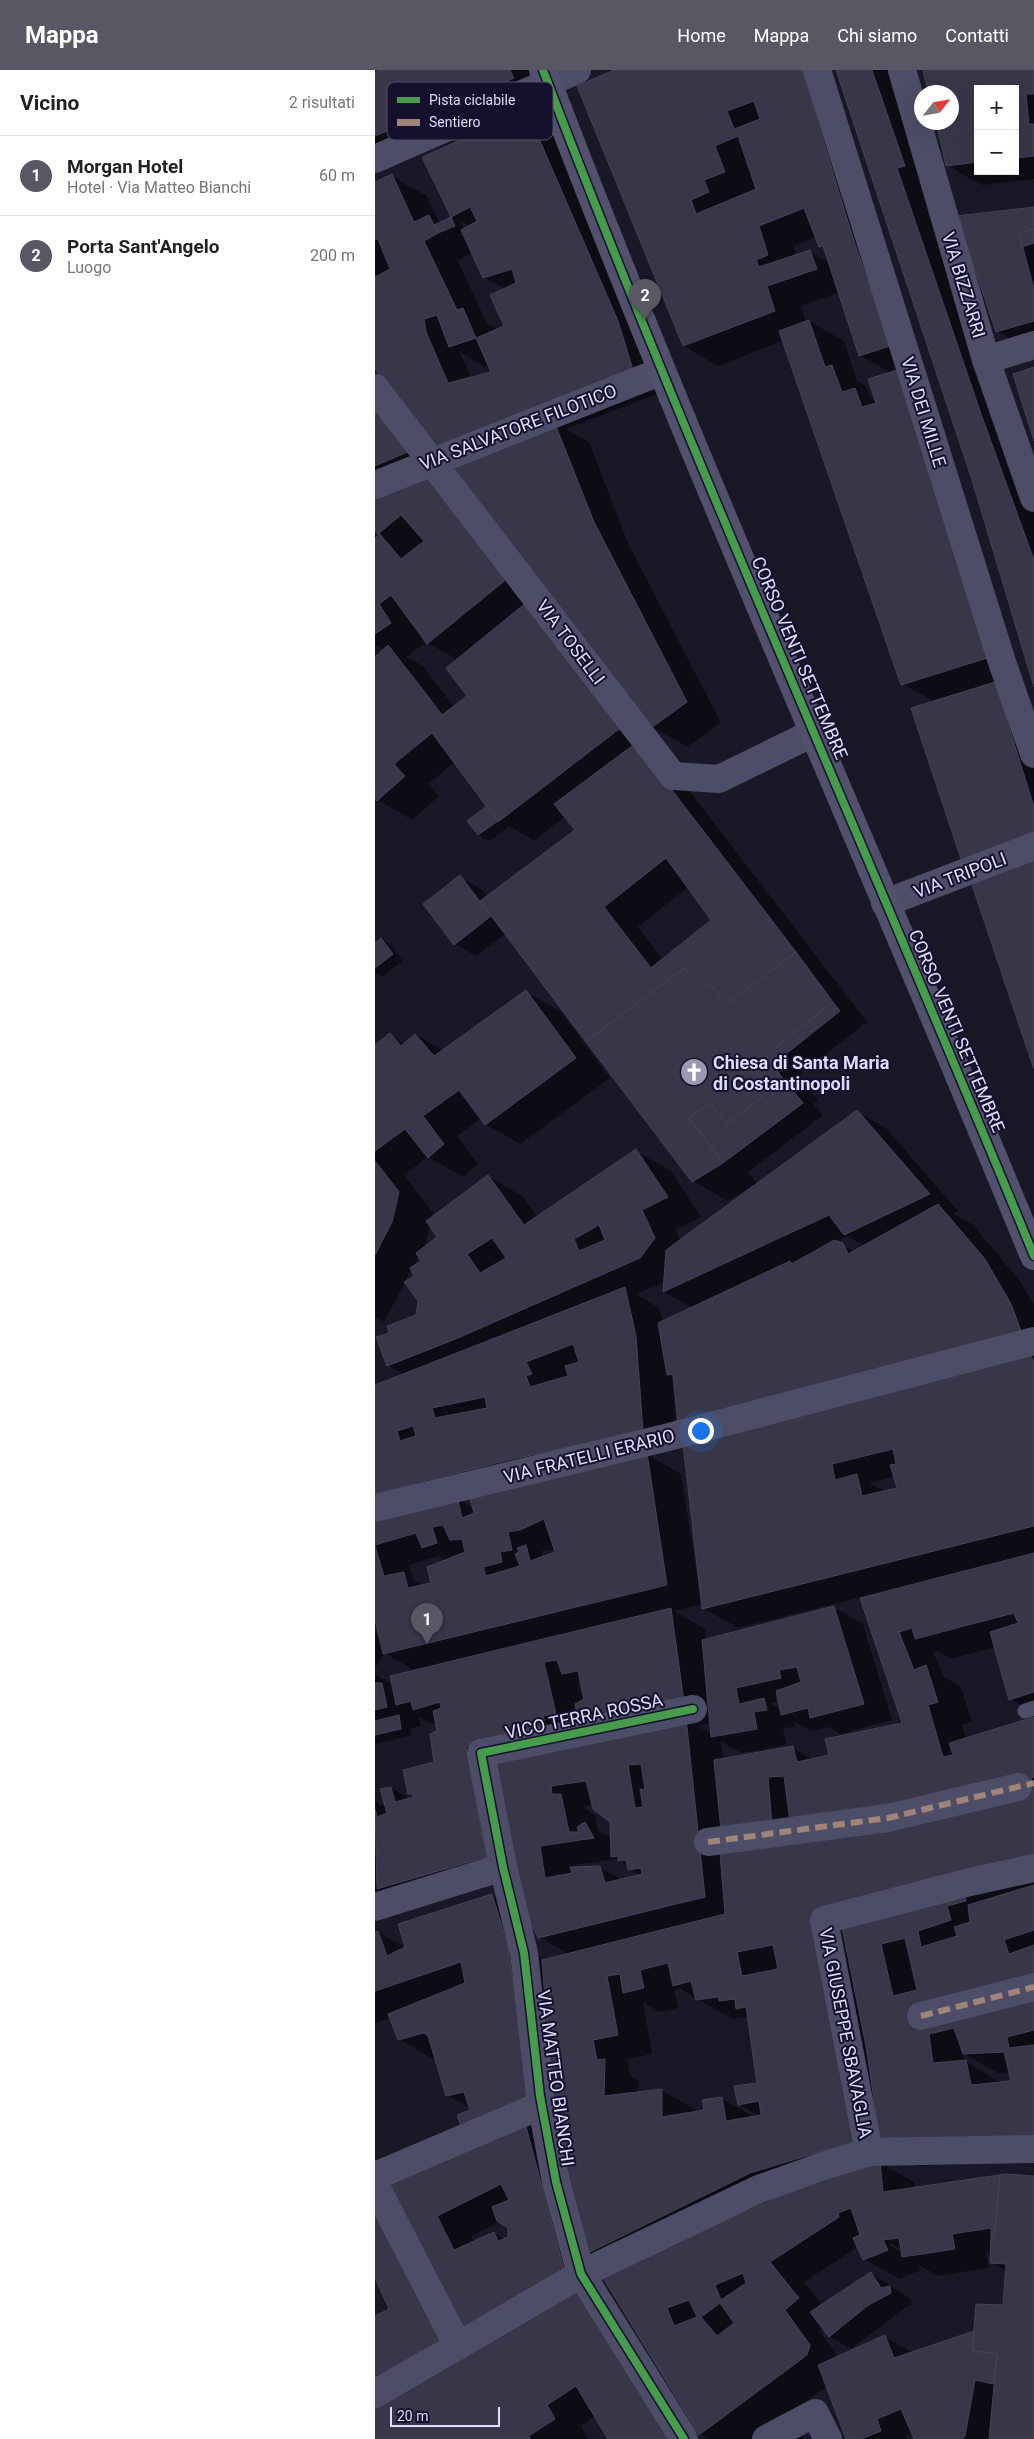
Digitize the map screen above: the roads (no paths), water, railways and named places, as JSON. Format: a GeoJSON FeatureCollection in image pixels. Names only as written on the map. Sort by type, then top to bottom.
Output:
{"type":"FeatureCollection","features":[{"type":"Feature","properties":{"kind":"street"},"geometry":{"type":"LineString","coordinates":[[533,82],[545,76],[577,70]]}},
{"type":"Feature","properties":{"kind":"street","name":"VIA DEI MILLE"},"geometry":{"type":"LineString","coordinates":[[817,70],[999,653],[1034,754]]}},
{"type":"Feature","properties":{"kind":"street","name":"VIA BIZZARRI"},"geometry":{"type":"LineString","coordinates":[[902,70],[986,360],[1034,498]]}},
{"type":"Feature","properties":{"kind":"street","name":"CORSO VENTI SETTEMBRE"},"geometry":{"type":"LineString","coordinates":[[553,96],[662,371],[815,732],[885,903],[941,1030],[1034,1256]]}},
{"type":"Feature","properties":{"kind":"street"},"geometry":{"type":"LineString","coordinates":[[375,159],[414,140]]}},
{"type":"Feature","properties":{"kind":"street"},"geometry":{"type":"LineString","coordinates":[[986,360],[1034,345]]}},
{"type":"Feature","properties":{"kind":"street","name":"VIA SALVATORE FILOTICO"},"geometry":{"type":"LineString","coordinates":[[375,484],[662,371]]}},
{"type":"Feature","properties":{"kind":"street","name":"VIA TOSELLI"},"geometry":{"type":"LineString","coordinates":[[375,388],[673,776],[719,779],[815,732]]}},
{"type":"Feature","properties":{"kind":"street","name":"VIA TRIPOLI"},"geometry":{"type":"LineString","coordinates":[[885,903],[1034,846]]}},
{"type":"Feature","properties":{"kind":"street","name":"VIA FRATELLI ERARIO"},"geometry":{"type":"LineString","coordinates":[[375,1508],[665,1438],[1034,1341]]}},
{"type":"Feature","properties":{"kind":"street","name":"VICO TERRA ROSSA"},"geometry":{"type":"LineString","coordinates":[[481,1753],[693,1709]]}},
{"type":"Feature","properties":{"kind":"street","name":"VIA MATTEO BIANCHI"},"geometry":{"type":"LineString","coordinates":[[481,1753],[503,1867],[524,1953],[542,2105],[556,2182],[581,2274],[684,2439]]}},
{"type":"Feature","properties":{"kind":"street"},"geometry":{"type":"LineString","coordinates":[[708,1842],[887,1818],[1028,1784]]}},
{"type":"Feature","properties":{"kind":"street"},"geometry":{"type":"LineString","coordinates":[[375,1907],[503,1867]]}},
{"type":"Feature","properties":{"kind":"street","name":"VIA GIUSEPPE SBAVAGLIA"},"geometry":{"type":"LineString","coordinates":[[869,2152],[824,1920],[970,1882],[1034,1868]]}},
{"type":"Feature","properties":{"kind":"street"},"geometry":{"type":"LineString","coordinates":[[921,2016],[1034,1987]]}},
{"type":"Feature","properties":{"kind":"street"},"geometry":{"type":"LineString","coordinates":[[375,2176],[542,2105]]}},
{"type":"Feature","properties":{"kind":"street"},"geometry":{"type":"LineString","coordinates":[[375,2394],[581,2274],[759,2189],[869,2152],[1034,2149]]}},
{"type":"Feature","properties":{"kind":"street"},"geometry":{"type":"LineString","coordinates":[[375,2185],[457,2346]]}},
{"type":"Feature","properties":{"kind":"street"},"geometry":{"type":"LineString","coordinates":[[766,2439],[815,2413],[828,2439]]}},
{"type":"Feature","properties":{"kind":"place","name":"Porta Sant'Angelo"},"geometry":{"type":"Point","coordinates":[645,320]}},
{"type":"Feature","properties":{"kind":"place","name":"Chiesa di Santa Maria di Costantinopoli"},"geometry":{"type":"Point","coordinates":[694,1072]}},
{"type":"Feature","properties":{"kind":"place","name":"Morgan Hotel"},"geometry":{"type":"Point","coordinates":[427,1644]}}]}
